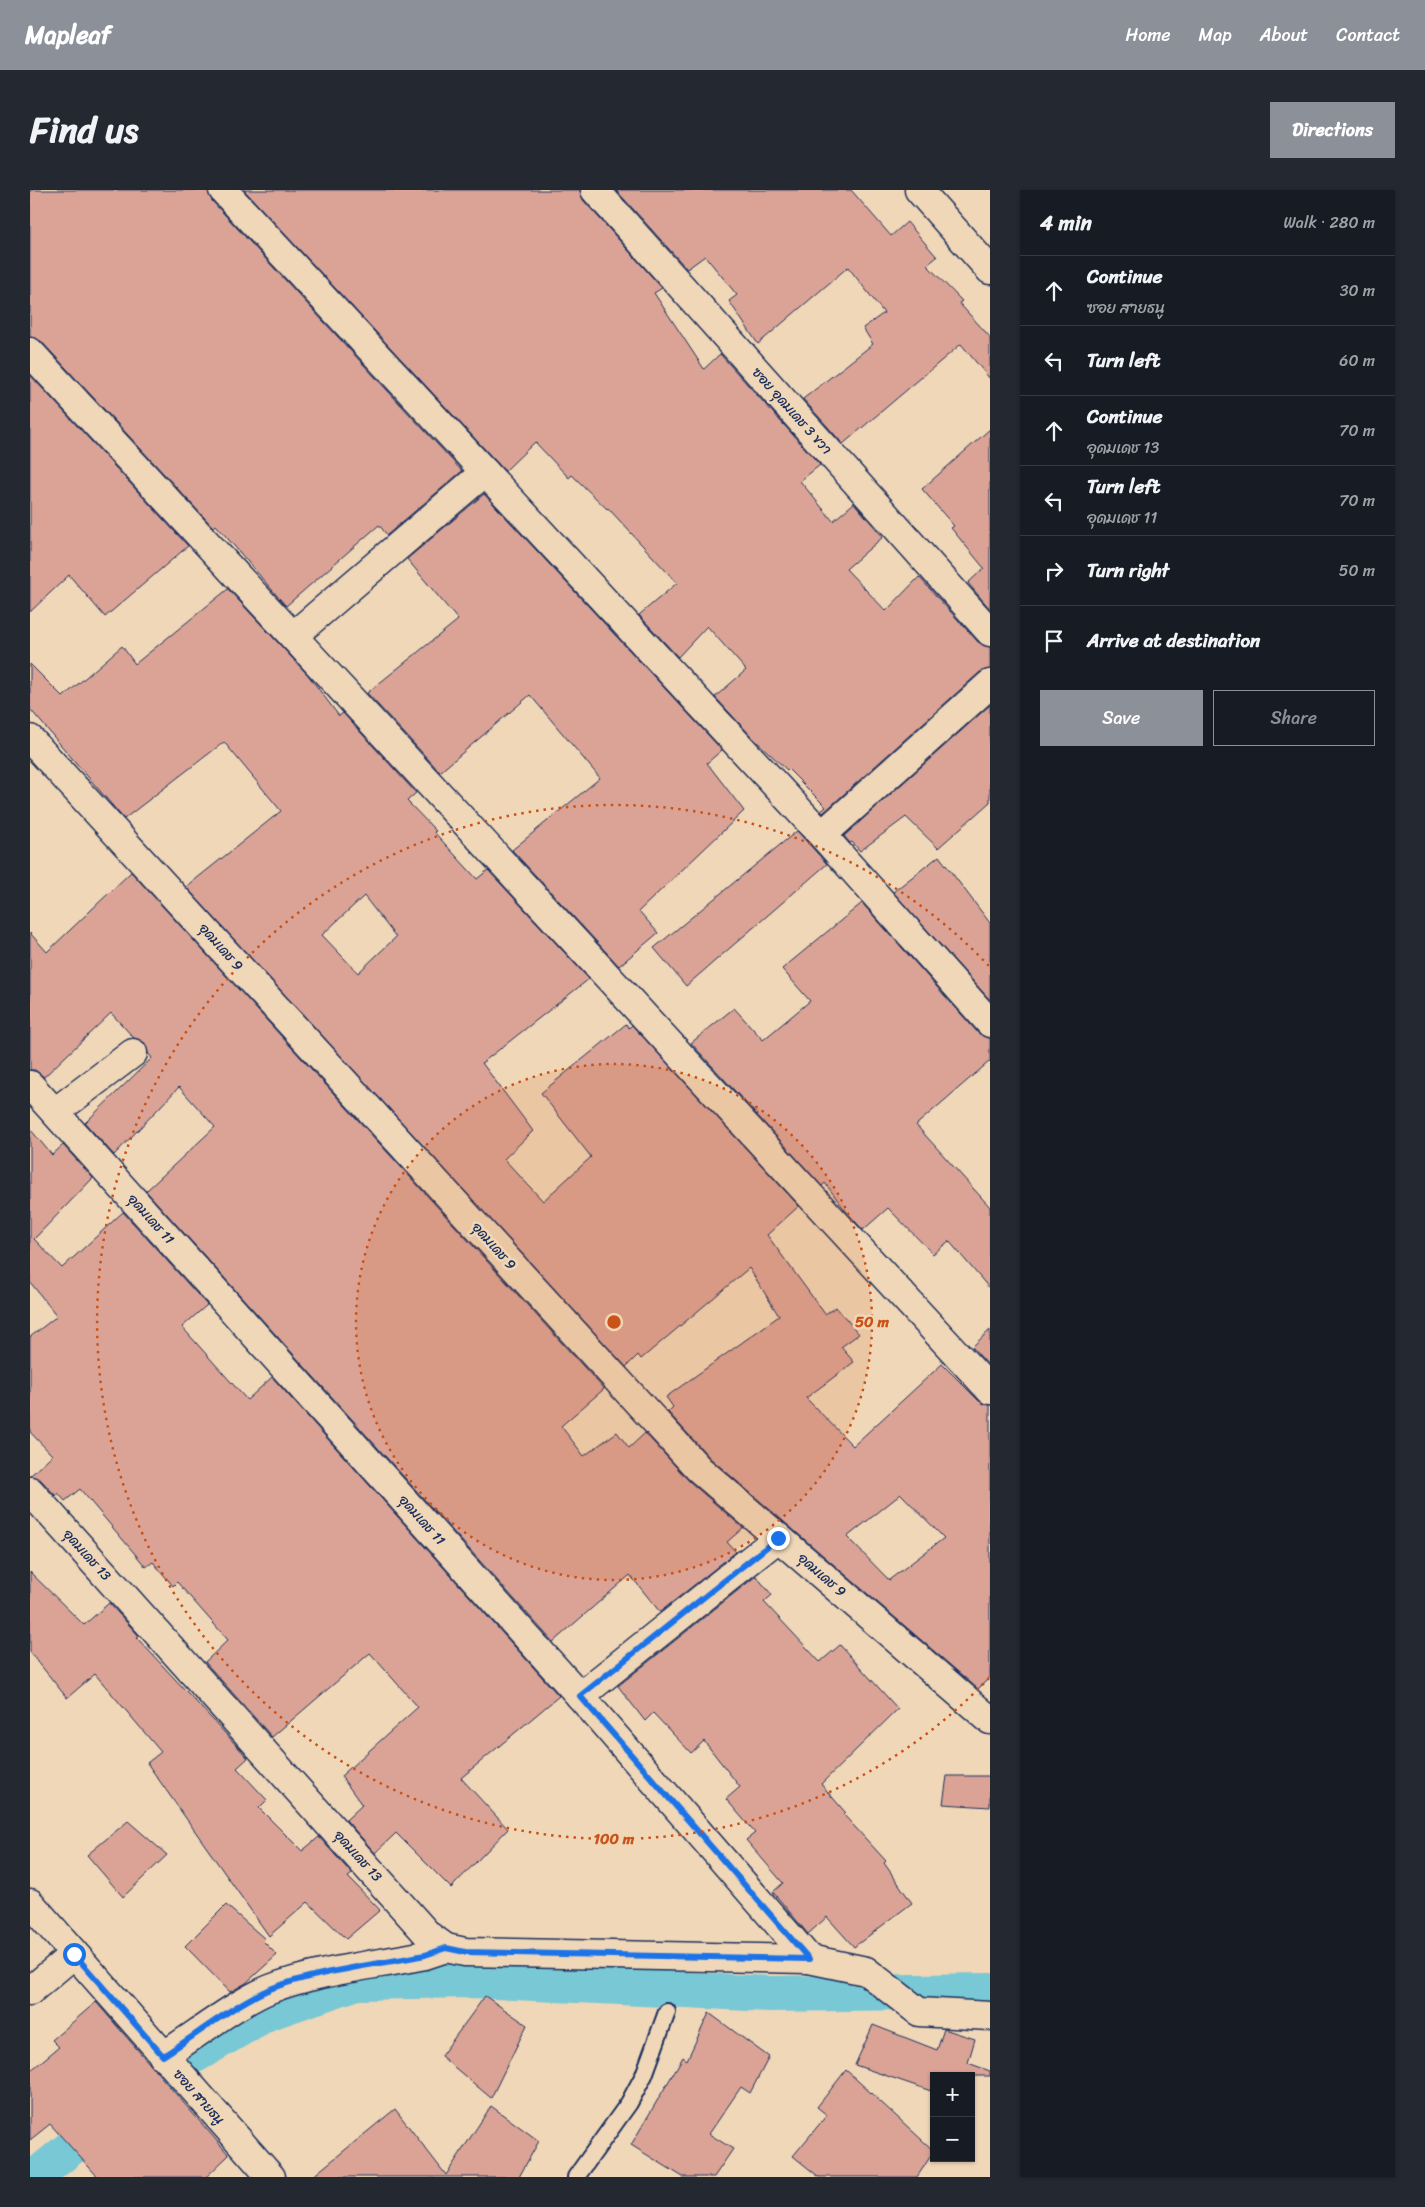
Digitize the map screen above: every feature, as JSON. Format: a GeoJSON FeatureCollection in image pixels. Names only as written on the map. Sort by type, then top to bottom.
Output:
{"type":"FeatureCollection","features":[{"type":"Feature","properties":{"kind":"street"},"geometry":{"type":"LineString","coordinates":[[223,190],[822,835],[990,1023]]}},
{"type":"Feature","properties":{"kind":"street","name":"ซอย อุดมเดช 3 ขวา"},"geometry":{"type":"LineString","coordinates":[[595,190],[990,632]]}},
{"type":"Feature","properties":{"kind":"street"},"geometry":{"type":"LineString","coordinates":[[919,190],[990,270]]}},
{"type":"Feature","properties":{"kind":"street"},"geometry":{"type":"LineString","coordinates":[[30,352],[990,1390]]}},
{"type":"Feature","properties":{"kind":"street"},"geometry":{"type":"LineString","coordinates":[[293,636],[485,472]]}},
{"type":"Feature","properties":{"kind":"street"},"geometry":{"type":"LineString","coordinates":[[822,835],[990,684]]}},
{"type":"Feature","properties":{"kind":"street","name":"อุดมเดช 9"},"geometry":{"type":"LineString","coordinates":[[30,739],[699,1469],[990,1720]]}},
{"type":"Feature","properties":{"kind":"street"},"geometry":{"type":"LineString","coordinates":[[55,1112],[134,1053]]}},
{"type":"Feature","properties":{"kind":"street","name":"อุดมเดช 11"},"geometry":{"type":"LineString","coordinates":[[30,1085],[580,1696],[809,1959]]}},
{"type":"Feature","properties":{"kind":"street","name":"อุดมเดช 13"},"geometry":{"type":"LineString","coordinates":[[30,1491],[429,1936],[446,1948],[465,1952],[809,1959],[866,1972],[919,2012],[990,2016]]}},
{"type":"Feature","properties":{"kind":"street"},"geometry":{"type":"LineString","coordinates":[[580,1696],[778,1538]]}},
{"type":"Feature","properties":{"kind":"street","name":"ซอย สายธนู"},"geometry":{"type":"LineString","coordinates":[[30,1903],[271,2177]]}},
{"type":"Feature","properties":{"kind":"street"},"geometry":{"type":"LineString","coordinates":[[163,2056],[245,2002],[268,1990],[295,1980],[425,1955],[446,1948]]}},
{"type":"Feature","properties":{"kind":"street"},"geometry":{"type":"LineString","coordinates":[[30,1991],[74,1954]]}},
{"type":"Feature","properties":{"kind":"lane"},"geometry":{"type":"LineString","coordinates":[[576,2177],[629,2104],[644,2075],[667,2012]]}},
{"type":"Feature","properties":{"kind":"building"},"geometry":{"type":"Polygon","coordinates":[[[30,190],[208,190],[212,201],[462,471],[387,535],[379,525],[286,606],[216,525],[213,527],[41,341],[30,337],[30,190]]]}},
{"type":"Feature","properties":{"kind":"building"},"geometry":{"type":"Polygon","coordinates":[[[244,190],[580,190],[583,200],[662,288],[654,293],[704,369],[720,354],[820,465],[800,481],[833,521],[854,503],[883,537],[846,569],[886,611],[919,577],[978,642],[990,647],[990,669],[980,672],[823,813],[821,811],[826,807],[752,737],[715,697],[746,670],[707,626],[678,657],[639,615],[677,583],[608,508],[572,475],[569,478],[535,442],[505,471],[244,190]]]}},
{"type":"Feature","properties":{"kind":"building"},"geometry":{"type":"Polygon","coordinates":[[[616,190],[851,190],[891,236],[907,222],[937,257],[927,265],[962,301],[959,303],[990,337],[990,379],[961,344],[843,444],[803,399],[873,344],[863,328],[884,313],[848,267],[758,344],[729,301],[737,295],[705,256],[687,269],[616,190]]]}},
{"type":"Feature","properties":{"kind":"building"},"geometry":{"type":"Polygon","coordinates":[[[30,375],[188,546],[105,617],[69,575],[30,612],[30,375]]]}},
{"type":"Feature","properties":{"kind":"building"},"geometry":{"type":"Polygon","coordinates":[[[990,429],[990,609],[968,583],[984,568],[951,528],[954,526],[922,489],[990,429]]]}},
{"type":"Feature","properties":{"kind":"building"},"geometry":{"type":"Polygon","coordinates":[[[484,494],[722,750],[707,763],[744,811],[639,911],[658,933],[619,966],[512,850],[600,778],[530,695],[440,772],[367,693],[458,620],[407,559],[484,494]]]}},
{"type":"Feature","properties":{"kind":"building"},"geometry":{"type":"Polygon","coordinates":[[[228,589],[308,675],[339,716],[343,713],[416,793],[407,801],[436,831],[434,832],[477,879],[488,870],[589,979],[482,1063],[533,1131],[504,1159],[543,1201],[591,1157],[541,1093],[626,1024],[629,1028],[632,1025],[799,1206],[767,1235],[825,1314],[836,1307],[859,1334],[841,1347],[854,1362],[806,1398],[853,1446],[942,1364],[979,1401],[990,1405],[990,1677],[978,1689],[710,1458],[668,1412],[673,1407],[666,1397],[779,1316],[749,1268],[641,1359],[638,1355],[626,1367],[186,887],[281,811],[224,742],[124,819],[30,709],[30,664],[63,697],[122,646],[135,664],[228,589]],[[364,896],[322,935],[358,973],[396,937],[364,896]],[[901,1494],[847,1537],[889,1580],[944,1538],[901,1494]]]}},
{"type":"Feature","properties":{"kind":"building"},"geometry":{"type":"Polygon","coordinates":[[[990,705],[990,802],[938,848],[906,817],[860,851],[852,842],[850,843],[844,836],[990,705]]]}},
{"type":"Feature","properties":{"kind":"building"},"geometry":{"type":"Polygon","coordinates":[[[797,831],[827,864],[686,986],[654,948],[797,831]]]}},
{"type":"Feature","properties":{"kind":"building"},"geometry":{"type":"Polygon","coordinates":[[[939,856],[990,923],[990,1000],[893,892],[939,856]]]}},
{"type":"Feature","properties":{"kind":"building"},"geometry":{"type":"Polygon","coordinates":[[[131,872],[604,1389],[561,1426],[584,1456],[617,1432],[629,1448],[645,1433],[689,1481],[743,1528],[727,1542],[736,1552],[660,1612],[630,1575],[553,1642],[146,1191],[215,1127],[179,1087],[114,1155],[85,1123],[152,1058],[148,1053],[145,1043],[134,1038],[111,1013],[44,1077],[35,1070],[30,1070],[30,933],[47,952],[131,872]]]}},
{"type":"Feature","properties":{"kind":"building"},"geometry":{"type":"Polygon","coordinates":[[[862,903],[978,1033],[990,1038],[990,1061],[916,1125],[990,1207],[990,1289],[949,1241],[933,1254],[888,1208],[863,1230],[825,1183],[822,1186],[691,1043],[734,1008],[763,1040],[810,1001],[782,969],[862,903]]]}},
{"type":"Feature","properties":{"kind":"building"},"geometry":{"type":"Polygon","coordinates":[[[30,1129],[52,1155],[63,1145],[93,1178],[34,1239],[62,1268],[123,1212],[207,1305],[182,1327],[247,1400],[272,1377],[559,1696],[461,1778],[508,1829],[451,1888],[396,1833],[375,1853],[346,1820],[362,1805],[341,1776],[418,1707],[370,1653],[272,1737],[205,1662],[228,1640],[177,1582],[173,1586],[153,1562],[146,1567],[80,1489],[65,1501],[58,1493],[56,1496],[41,1480],[30,1476],[52,1455],[30,1432],[30,1337],[57,1316],[30,1282],[30,1129]]]}},
{"type":"Feature","properties":{"kind":"building"},"geometry":{"type":"Polygon","coordinates":[[[990,1330],[990,1367],[972,1347],[990,1330]]]}},
{"type":"Feature","properties":{"kind":"building"},"geometry":{"type":"Polygon","coordinates":[[[30,1572],[84,1625],[109,1603],[139,1636],[137,1638],[248,1758],[237,1768],[267,1800],[259,1808],[302,1851],[319,1837],[352,1874],[348,1877],[380,1910],[346,1939],[308,1902],[269,1936],[147,1763],[161,1752],[95,1674],[67,1698],[30,1652],[30,1572]]]}},
{"type":"Feature","properties":{"kind":"building"},"geometry":{"type":"Polygon","coordinates":[[[756,1576],[772,1595],[764,1602],[820,1662],[840,1645],[898,1709],[821,1784],[845,1812],[843,1814],[886,1861],[884,1863],[912,1903],[854,1947],[827,1917],[808,1934],[773,1892],[783,1883],[746,1840],[755,1833],[726,1799],[740,1787],[704,1741],[691,1753],[653,1713],[645,1721],[618,1686],[756,1576]]]}},
{"type":"Feature","properties":{"kind":"building"},"geometry":{"type":"Polygon","coordinates":[[[947,1776],[990,1776],[990,1807],[943,1804],[947,1776]]]}},
{"type":"Feature","properties":{"kind":"building"},"geometry":{"type":"Polygon","coordinates":[[[128,1821],[167,1855],[123,1897],[87,1855],[128,1821]]]}},
{"type":"Feature","properties":{"kind":"building"},"geometry":{"type":"Polygon","coordinates":[[[226,1905],[265,1939],[263,1941],[277,1955],[246,1983],[230,1992],[185,1946],[226,1905]]]}},
{"type":"Feature","properties":{"kind":"building"},"geometry":{"type":"Polygon","coordinates":[[[485,1996],[527,2025],[491,2098],[441,2056],[485,1996]]]}},
{"type":"Feature","properties":{"kind":"building"},"geometry":{"type":"Polygon","coordinates":[[[96,2002],[229,2155],[206,2177],[98,2177],[50,2124],[30,2140],[30,2071],[59,2047],[52,2040],[96,2002]]]}},
{"type":"Feature","properties":{"kind":"building"},"geometry":{"type":"Polygon","coordinates":[[[709,2013],[769,2057],[750,2093],[741,2087],[709,2134],[733,2149],[714,2177],[683,2177],[631,2145],[683,2057],[687,2060],[709,2013]]]}},
{"type":"Feature","properties":{"kind":"building"},"geometry":{"type":"Polygon","coordinates":[[[873,2025],[937,2050],[944,2029],[975,2039],[968,2063],[990,2071],[990,2076],[975,2076],[975,2072],[930,2072],[930,2091],[855,2065],[873,2025]]]}},
{"type":"Feature","properties":{"kind":"building"},"geometry":{"type":"Polygon","coordinates":[[[846,2070],[930,2147],[930,2157],[917,2177],[819,2177],[793,2156],[827,2115],[817,2107],[846,2070]]]}},
{"type":"Feature","properties":{"kind":"building"},"geometry":{"type":"Polygon","coordinates":[[[491,2106],[539,2141],[519,2177],[312,2177],[395,2109],[446,2175],[491,2106]]]}},
{"type":"Feature","properties":{"kind":"waterway"},"geometry":{"type":"LineString","coordinates":[[195,2055],[267,2013],[357,1982],[473,1980],[770,1994],[990,1991]]}},
{"type":"Feature","properties":{"kind":"waterway"},"geometry":{"type":"LineString","coordinates":[[35,2177],[106,2119],[165,2079]]}},
{"type":"Feature","properties":{"kind":"route"},"geometry":{"type":"LineString","coordinates":[[74,1954],[163,2056],[245,2002],[268,1990],[295,1980],[425,1955],[446,1948],[465,1952],[809,1959],[580,1696],[778,1538]]}}]}
